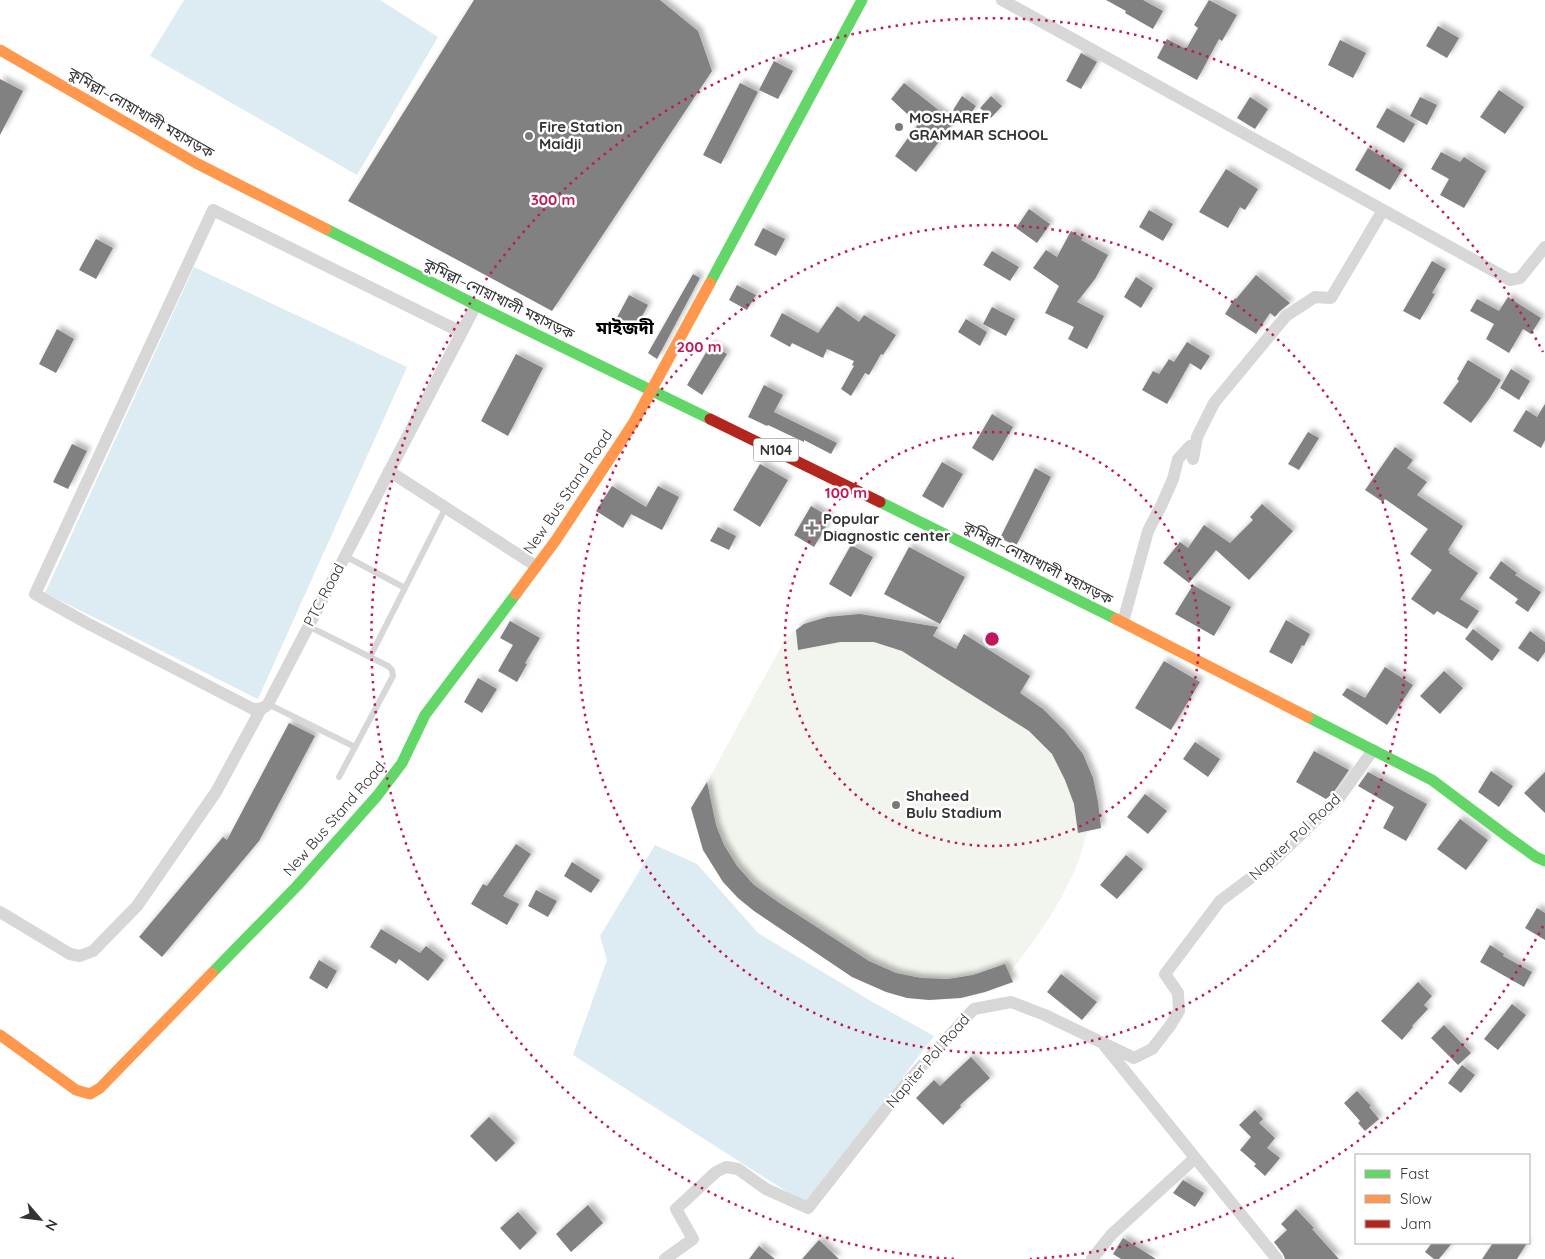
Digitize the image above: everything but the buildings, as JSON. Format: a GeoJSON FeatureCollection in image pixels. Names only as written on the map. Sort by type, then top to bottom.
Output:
{"type":"FeatureCollection","features":[{"type":"Feature","properties":{"kind":"main road","name":"New Bus Stand Road"},"geometry":{"type":"LineString","coordinates":[[0,1035],[76,1090],[90,1094],[100,1088],[298,886],[377,796],[402,763],[425,715],[556,540],[624,438],[652,390],[862,0]]}},
{"type":"Feature","properties":{"kind":"main road","name":"কুমিল্লা–নোয়াখালী মহাসড়ক"},"geometry":{"type":"LineString","coordinates":[[0,50],[196,163],[476,304],[991,556],[1432,780],[1508,837],[1536,857],[1545,861]]}},
{"type":"Feature","properties":{"kind":"street"},"geometry":{"type":"LineString","coordinates":[[1002,0],[1510,280],[1520,278],[1545,247]]}},
{"type":"Feature","properties":{"kind":"street"},"geometry":{"type":"LineString","coordinates":[[264,706],[252,709],[35,594],[213,210],[462,332]]}},
{"type":"Feature","properties":{"kind":"street"},"geometry":{"type":"LineString","coordinates":[[1123,622],[1148,530],[1173,479],[1178,459],[1190,446],[1193,459],[1197,437],[1214,403],[1286,316],[1315,297],[1332,298],[1384,210]]}},
{"type":"Feature","properties":{"kind":"street","name":"PTC Road"},"geometry":{"type":"LineString","coordinates":[[0,912],[70,954],[80,956],[93,951],[137,906],[216,792],[308,626],[476,304]]}},
{"type":"Feature","properties":{"kind":"street"},"geometry":{"type":"LineString","coordinates":[[389,471],[536,566]]}},
{"type":"Feature","properties":{"kind":"street","name":"Napiter Pol Road"},"geometry":{"type":"LineString","coordinates":[[665,1259],[693,1239],[676,1209],[716,1172],[726,1167],[738,1169],[766,1188],[808,1208],[907,1082],[974,1009],[1012,1002],[1045,1015],[1134,1058],[1152,1050],[1179,1011],[1178,993],[1165,974],[1220,901],[1272,862],[1333,804],[1373,750]]}},
{"type":"Feature","properties":{"kind":"street"},"geometry":{"type":"LineString","coordinates":[[1102,1043],[1277,1259]]}},
{"type":"Feature","properties":{"kind":"street"},"geometry":{"type":"LineString","coordinates":[[1092,1259],[1111,1235],[1196,1158]]}},
{"type":"Feature","properties":{"kind":"lane"},"geometry":{"type":"LineString","coordinates":[[370,657],[446,507]]}},
{"type":"Feature","properties":{"kind":"lane"},"geometry":{"type":"LineString","coordinates":[[345,556],[406,588]]}},
{"type":"Feature","properties":{"kind":"lane"},"geometry":{"type":"LineString","coordinates":[[308,626],[388,666],[392,670],[393,676],[339,777]]}},
{"type":"Feature","properties":{"kind":"lane"},"geometry":{"type":"LineString","coordinates":[[264,706],[355,747]]}},
{"type":"Feature","properties":{"kind":"shaded area"},"geometry":{"type":"Polygon","coordinates":[[[184,0],[380,0],[438,37],[357,175],[150,56],[184,0]]]}},
{"type":"Feature","properties":{"kind":"shaded area"},"geometry":{"type":"Polygon","coordinates":[[[194,267],[407,367],[258,699],[45,593],[194,267]]]}},
{"type":"Feature","properties":{"kind":"shaded area","name":"Shaheed Bulu Stadium"},"geometry":{"type":"Polygon","coordinates":[[[860,614],[892,619],[913,626],[955,649],[964,634],[1030,676],[1021,693],[1044,710],[1064,730],[1081,752],[1093,778],[1101,828],[1087,832],[1076,867],[1053,912],[1010,972],[1013,982],[961,998],[929,1000],[907,998],[852,977],[754,911],[738,898],[723,882],[703,850],[691,808],[786,638],[803,626],[820,619],[860,614]]]}},
{"type":"Feature","properties":{"kind":"shaded area"},"geometry":{"type":"Polygon","coordinates":[[[655,845],[697,864],[758,933],[871,1001],[934,1036],[806,1204],[573,1055],[607,960],[600,936],[655,845]]]}},
{"type":"Feature","properties":{"kind":"traffic: fast"},"geometry":{"type":"LineString","coordinates":[[710,283],[862,0]]}},
{"type":"Feature","properties":{"kind":"traffic: fast"},"geometry":{"type":"LineString","coordinates":[[326,229],[476,305],[710,419]]}},
{"type":"Feature","properties":{"kind":"traffic: fast"},"geometry":{"type":"LineString","coordinates":[[880,502],[1116,619]]}},
{"type":"Feature","properties":{"kind":"traffic: fast"},"geometry":{"type":"LineString","coordinates":[[212,973],[297,886],[377,796],[402,763],[425,715],[516,594]]}},
{"type":"Feature","properties":{"kind":"traffic: fast"},"geometry":{"type":"LineString","coordinates":[[1308,717],[1432,780],[1508,837],[1536,857],[1545,861]]}},
{"type":"Feature","properties":{"kind":"traffic: slow"},"geometry":{"type":"LineString","coordinates":[[0,50],[196,163],[326,229]]}},
{"type":"Feature","properties":{"kind":"traffic: slow"},"geometry":{"type":"LineString","coordinates":[[516,594],[556,540],[634,422],[710,283]]}},
{"type":"Feature","properties":{"kind":"traffic: slow"},"geometry":{"type":"LineString","coordinates":[[1116,619],[1308,717]]}},
{"type":"Feature","properties":{"kind":"traffic: slow"},"geometry":{"type":"LineString","coordinates":[[0,1035],[76,1090],[90,1094],[100,1088],[212,973]]}},
{"type":"Feature","properties":{"kind":"traffic: jam"},"geometry":{"type":"LineString","coordinates":[[710,419],[880,502]]}},
{"type":"Feature","properties":{"kind":"place","name":"MOSHAREF GRAMMAR SCHOOL"},"geometry":{"type":"Point","coordinates":[899,127]}},
{"type":"Feature","properties":{"kind":"place","name":"Fire Station Maidji"},"geometry":{"type":"Point","coordinates":[529,136]}},
{"type":"Feature","properties":{"kind":"place","name":"Popular Diagnostic center"},"geometry":{"type":"Point","coordinates":[812,528]}},
{"type":"Feature","properties":{"kind":"place","name":"Shaheed Bulu Stadium"},"geometry":{"type":"Point","coordinates":[896,805]}},
{"type":"Feature","properties":{"kind":"district","name":"মাইজদী"},"geometry":{"type":"Point","coordinates":[625,328]}}]}
